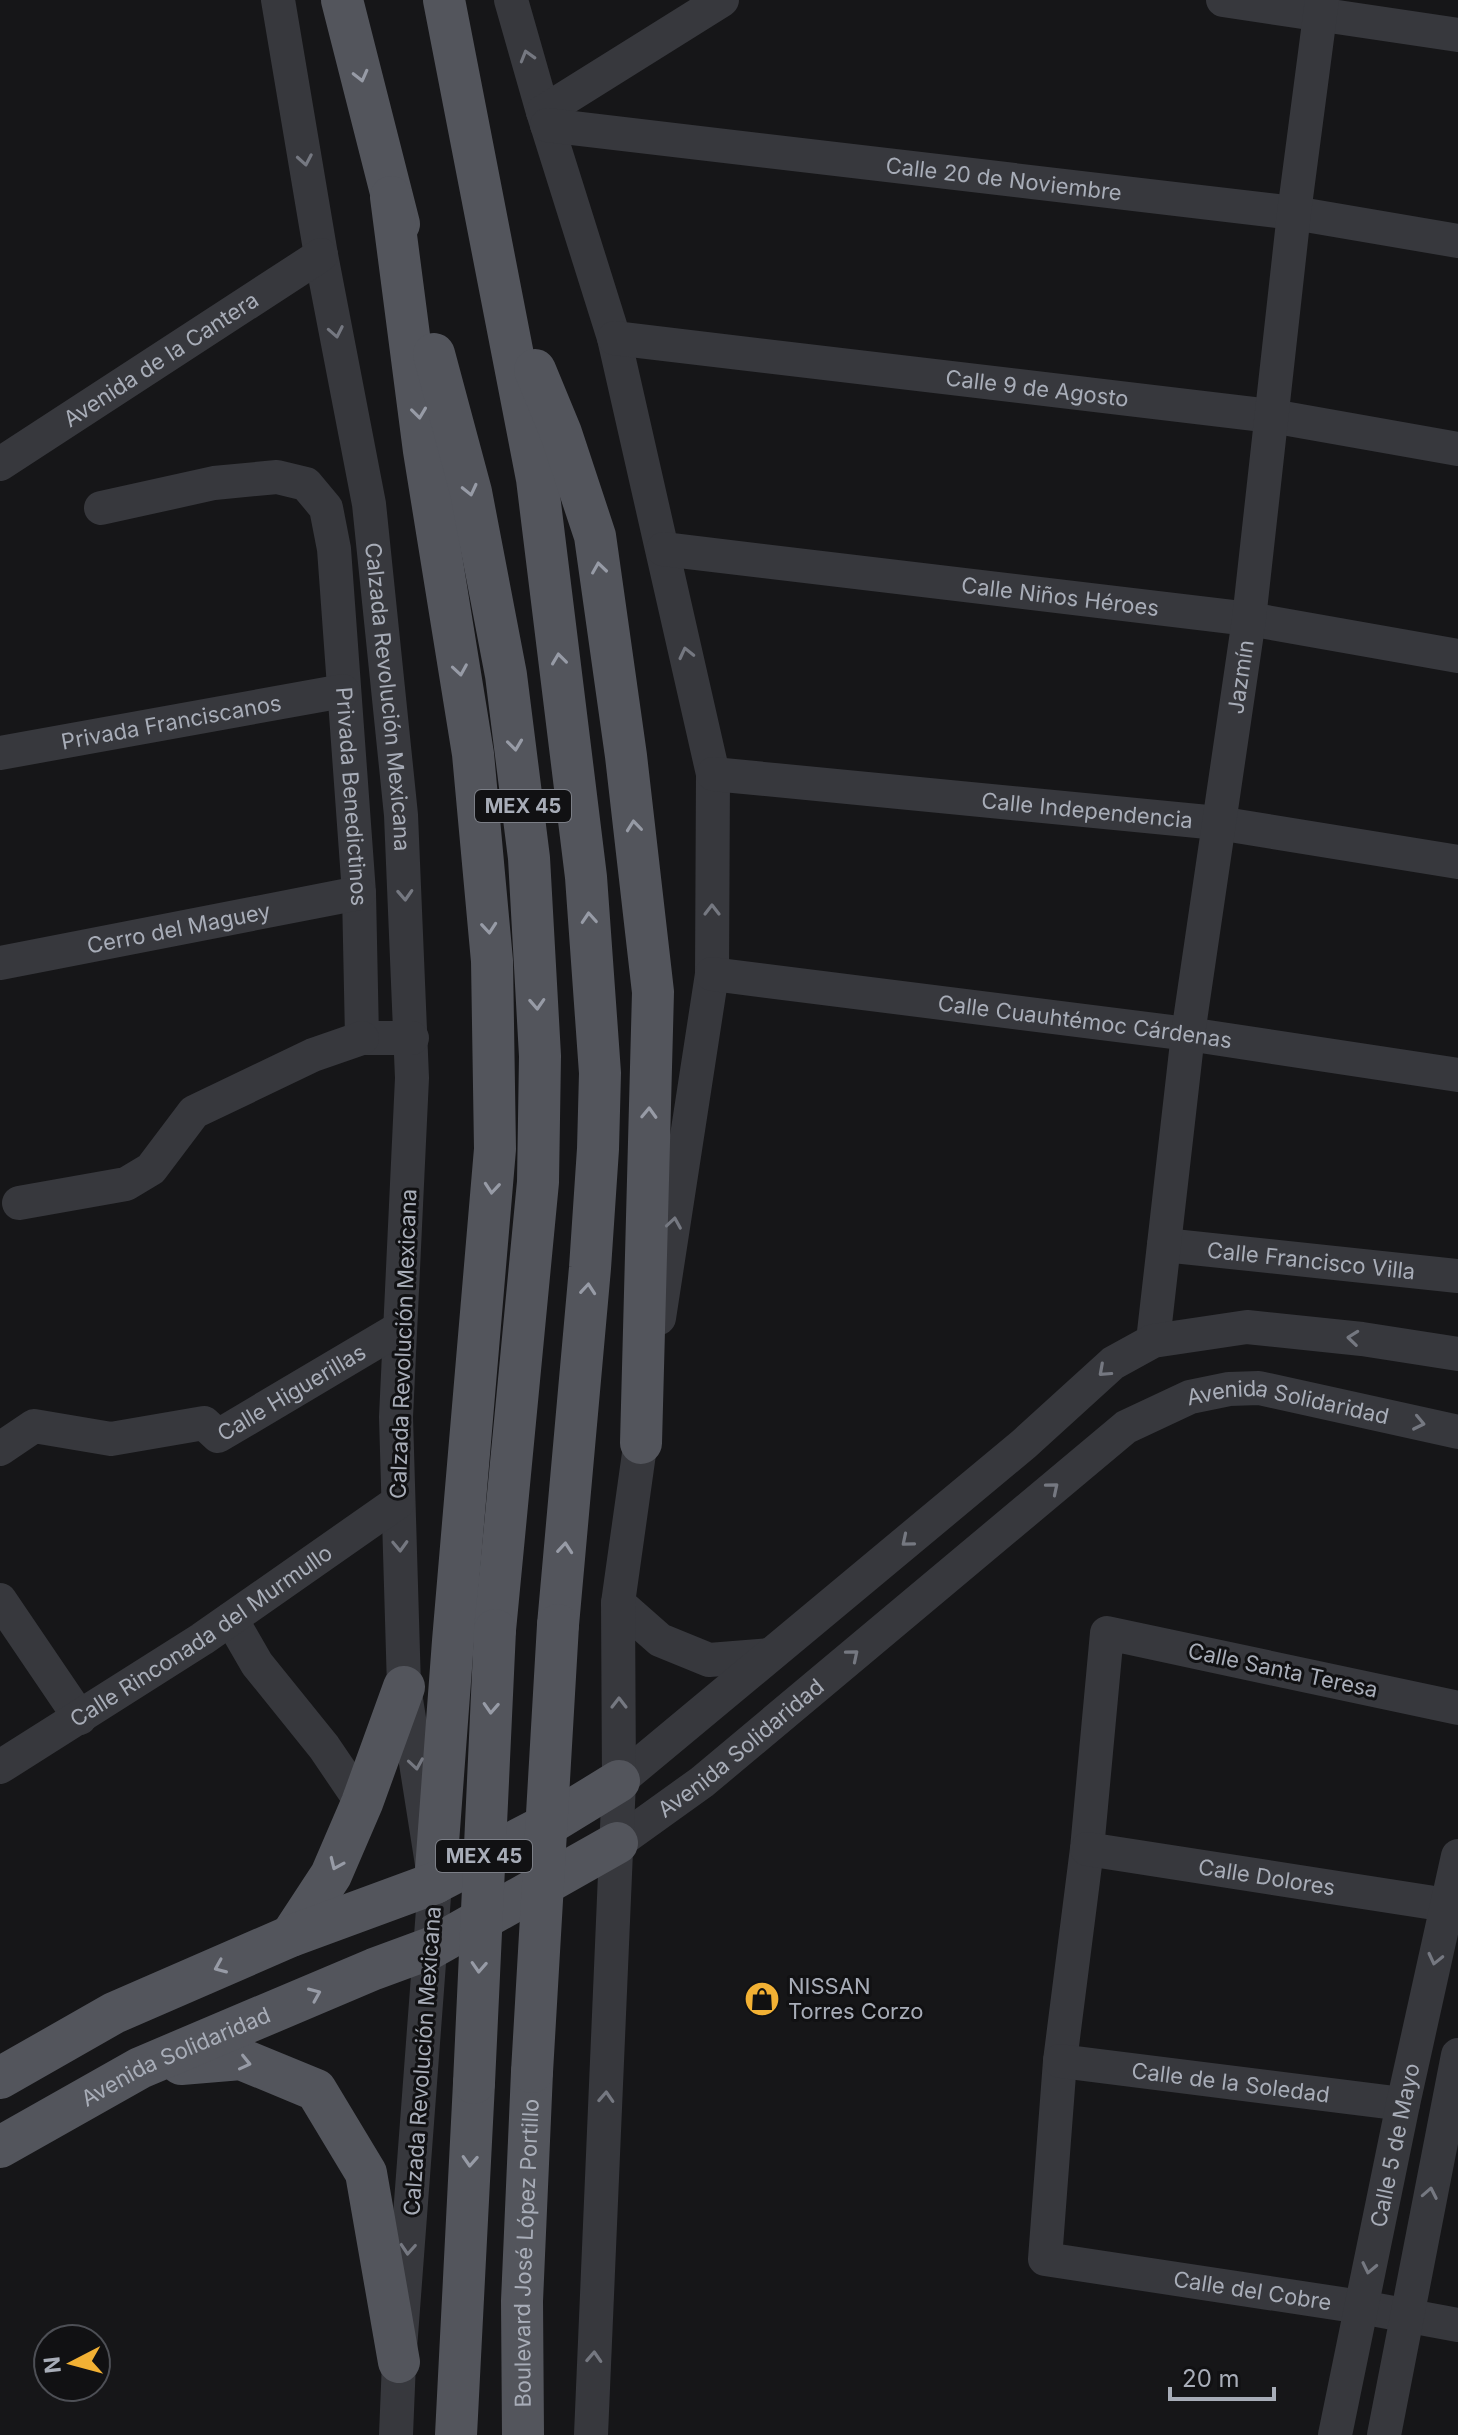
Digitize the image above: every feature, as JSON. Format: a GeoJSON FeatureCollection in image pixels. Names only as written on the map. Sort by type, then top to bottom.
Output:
{"type":"FeatureCollection","features":[{"type":"Feature","properties":{"kind":"main road","name":"MEX 45"},"geometry":{"type":"LineString","coordinates":[[342,0],[391,197],[471,492],[506,675],[529,858],[540,1056],[538,1182],[495,1630],[456,2435]]}},
{"type":"Feature","properties":{"kind":"main road","name":"MEX 45"},"geometry":{"type":"LineString","coordinates":[[444,0],[501,287]]}},
{"type":"Feature","properties":{"kind":"main road"},"geometry":{"type":"LineString","coordinates":[[391,197],[424,451],[473,754],[492,961],[495,1149],[435,1883]]}},
{"type":"Feature","properties":{"kind":"main road"},"geometry":{"type":"LineString","coordinates":[[501,287],[561,433],[595,536],[626,756],[653,992],[641,1443]]}},
{"type":"Feature","properties":{"kind":"main road","name":"Boulevard José López Portillo"},"geometry":{"type":"LineString","coordinates":[[501,287],[537,479],[586,877],[600,1073],[590,1268],[558,1625],[532,2072],[522,2301],[523,2435]]}},
{"type":"Feature","properties":{"kind":"main road"},"geometry":{"type":"LineString","coordinates":[[291,1936],[331,1875],[362,1803],[404,1687]]}},
{"type":"Feature","properties":{"kind":"main road"},"geometry":{"type":"LineString","coordinates":[[0,2078],[114,2013],[291,1936],[435,1883],[552,1822],[619,1781]]}},
{"type":"Feature","properties":{"kind":"main road","name":"Avenida Solidaridad"},"geometry":{"type":"LineString","coordinates":[[0,2147],[140,2068],[431,1948],[617,1843]]}},
{"type":"Feature","properties":{"kind":"main road"},"geometry":{"type":"LineString","coordinates":[[140,2068],[241,2059],[316,2090],[366,2173],[399,2362]]}},
{"type":"Feature","properties":{"kind":"street","name":"Calzada Revolución Mexicana"},"geometry":{"type":"LineString","coordinates":[[278,0],[321,255],[369,504],[401,815],[412,1038],[396,1417],[398,1502],[404,1687],[435,1883],[396,2435]]}},
{"type":"Feature","properties":{"kind":"street"},"geometry":{"type":"LineString","coordinates":[[511,0],[614,338],[713,774],[712,974],[618,1603],[617,1843],[591,2435]]}},
{"type":"Feature","properties":{"kind":"street"},"geometry":{"type":"LineString","coordinates":[[545,118],[722,0]]}},
{"type":"Feature","properties":{"kind":"street"},"geometry":{"type":"LineString","coordinates":[[1223,0],[1321,7],[1458,35]]}},
{"type":"Feature","properties":{"kind":"street","name":"Jazmín"},"geometry":{"type":"LineString","coordinates":[[1153,1341],[1188,1034],[1249,619],[1294,213],[1321,7]]}},
{"type":"Feature","properties":{"kind":"street","name":"Calle 20 de Noviembre"},"geometry":{"type":"LineString","coordinates":[[545,118],[1294,213],[1458,241]]}},
{"type":"Feature","properties":{"kind":"street","name":"Avenida de la Cantera"},"geometry":{"type":"LineString","coordinates":[[0,464],[321,255]]}},
{"type":"Feature","properties":{"kind":"street","name":"Calle 9 de Agosto"},"geometry":{"type":"LineString","coordinates":[[614,338],[1272,416],[1458,449]]}},
{"type":"Feature","properties":{"kind":"street","name":"Privada Benedictinos"},"geometry":{"type":"LineString","coordinates":[[101,508],[214,483],[277,477],[306,484],[326,508],[334,549],[359,893],[362,1038]]}},
{"type":"Feature","properties":{"kind":"street","name":"Calle Niños Héroes"},"geometry":{"type":"LineString","coordinates":[[663,549],[1249,619],[1458,656]]}},
{"type":"Feature","properties":{"kind":"street","name":"Privada Franciscanos"},"geometry":{"type":"LineString","coordinates":[[0,753],[343,691]]}},
{"type":"Feature","properties":{"kind":"street","name":"Calle Independencia"},"geometry":{"type":"LineString","coordinates":[[713,774],[1218,823],[1458,862]]}},
{"type":"Feature","properties":{"kind":"street","name":"Cerro del Maguey"},"geometry":{"type":"LineString","coordinates":[[0,963],[359,893]]}},
{"type":"Feature","properties":{"kind":"street","name":"Calle Cuauhtémoc Cárdenas"},"geometry":{"type":"LineString","coordinates":[[712,974],[1188,1034],[1458,1075]]}},
{"type":"Feature","properties":{"kind":"street"},"geometry":{"type":"LineString","coordinates":[[19,1203],[126,1184],[151,1169],[194,1112],[313,1055],[362,1038],[412,1038]]}},
{"type":"Feature","properties":{"kind":"street","name":"Calle Francisco Villa"},"geometry":{"type":"LineString","coordinates":[[1164,1245],[1458,1276]]}},
{"type":"Feature","properties":{"kind":"street"},"geometry":{"type":"LineString","coordinates":[[619,1781],[1024,1444],[1113,1363],[1153,1341],[1247,1327],[1362,1339],[1458,1354]]}},
{"type":"Feature","properties":{"kind":"street","name":"Calle Higuerillas"},"geometry":{"type":"LineString","coordinates":[[0,1449],[34,1426],[111,1439],[204,1423],[218,1436],[400,1328]]}},
{"type":"Feature","properties":{"kind":"street","name":"Avenida Solidaridad"},"geometry":{"type":"LineString","coordinates":[[617,1843],[702,1782],[1126,1427],[1190,1397],[1229,1389],[1259,1388],[1458,1432]]}},
{"type":"Feature","properties":{"kind":"street","name":"Calle Rinconada del Murmullo"},"geometry":{"type":"LineString","coordinates":[[0,1767],[231,1619],[398,1502]]}},
{"type":"Feature","properties":{"kind":"street"},"geometry":{"type":"LineString","coordinates":[[0,1600],[80,1718]]}},
{"type":"Feature","properties":{"kind":"street"},"geometry":{"type":"LineString","coordinates":[[618,1603],[660,1640],[709,1660],[770,1655]]}},
{"type":"Feature","properties":{"kind":"street"},"geometry":{"type":"LineString","coordinates":[[231,1619],[257,1664],[324,1747],[362,1803]]}},
{"type":"Feature","properties":{"kind":"street","name":"Calle Santa Teresa"},"geometry":{"type":"LineString","coordinates":[[1087,1849],[1107,1633],[1458,1708]]}},
{"type":"Feature","properties":{"kind":"street"},"geometry":{"type":"LineString","coordinates":[[1060,2061],[1087,1849]]}},
{"type":"Feature","properties":{"kind":"street","name":"Calle Dolores"},"geometry":{"type":"LineString","coordinates":[[1087,1849],[1447,1905]]}},
{"type":"Feature","properties":{"kind":"street","name":"Calle 5 de Mayo"},"geometry":{"type":"LineString","coordinates":[[1335,2435],[1458,1856]]}},
{"type":"Feature","properties":{"kind":"street","name":"Calle 5 de Mayo"},"geometry":{"type":"LineString","coordinates":[[1384,2435],[1452,2110],[1458,2055]]}},
{"type":"Feature","properties":{"kind":"street","name":"Calle de la Soledad"},"geometry":{"type":"LineString","coordinates":[[1060,2061],[1403,2104]]}},
{"type":"Feature","properties":{"kind":"street","name":"Calle del Cobre"},"geometry":{"type":"LineString","coordinates":[[1060,2061],[1045,2259],[1361,2307],[1458,2325]]}},
{"type":"Feature","properties":{"kind":"place","name":"NISSAN Torres Corzo"},"geometry":{"type":"Point","coordinates":[762,1999]}}]}
